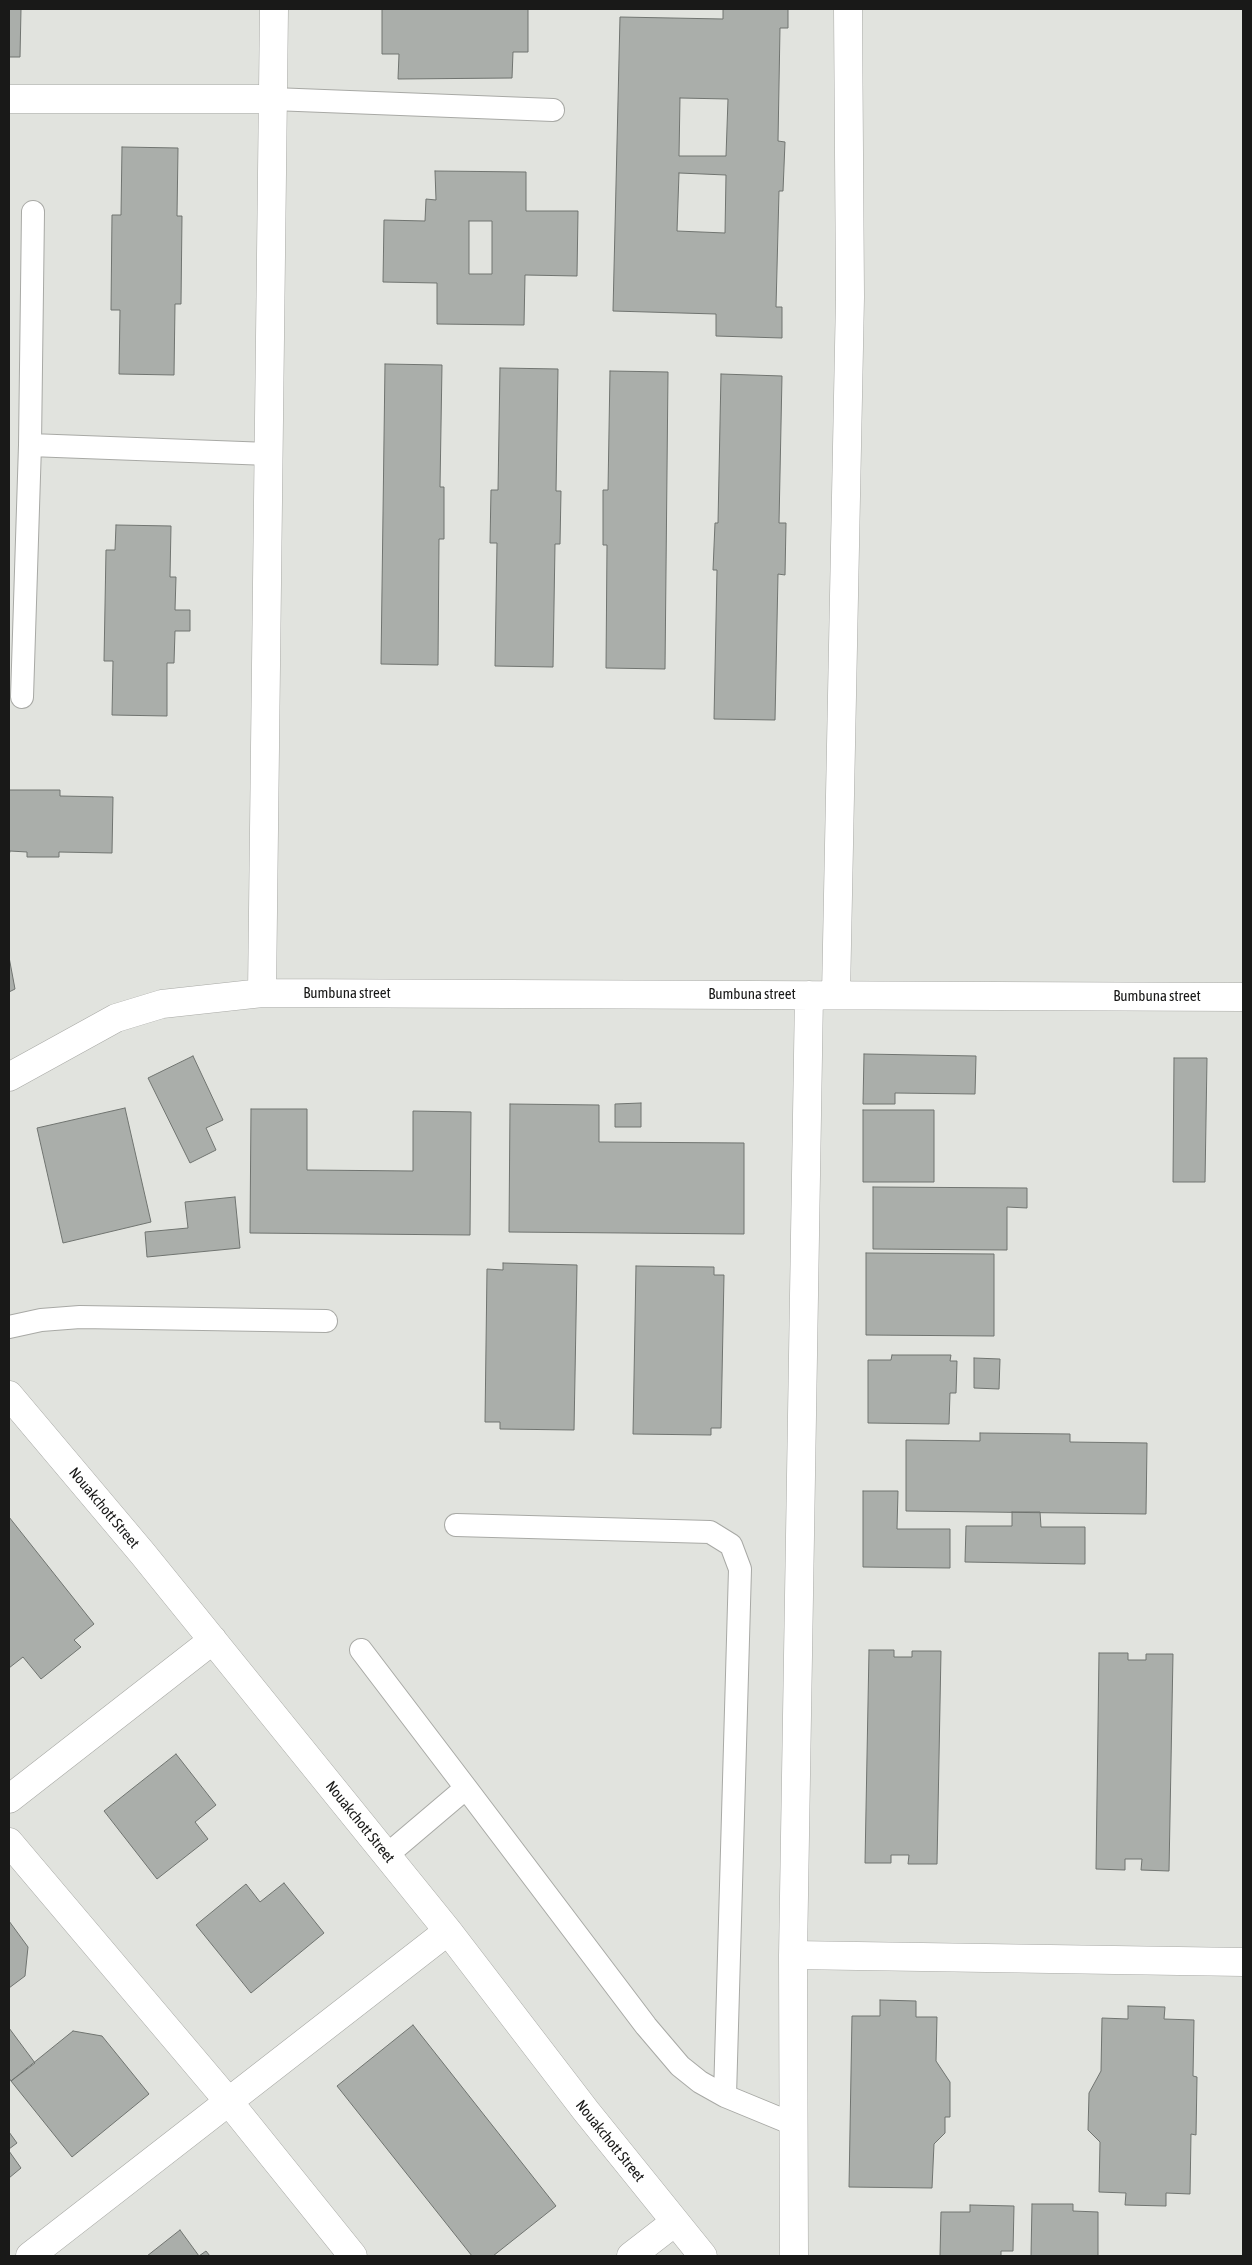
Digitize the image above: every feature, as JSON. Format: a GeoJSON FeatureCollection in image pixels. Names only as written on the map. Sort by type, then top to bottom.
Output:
{"type":"FeatureCollection","features":[{"type":"Feature","properties":{"kind":"street"},"geometry":{"type":"LineString","coordinates":[[262,993],[263,746],[269,454],[274,9]]}},
{"type":"Feature","properties":{"kind":"street"},"geometry":{"type":"LineString","coordinates":[[836,994],[850,297],[848,9]]}},
{"type":"Feature","properties":{"kind":"street"},"geometry":{"type":"LineString","coordinates":[[9,99],[273,99]]}},
{"type":"Feature","properties":{"kind":"street","name":"Bumbuna street"},"geometry":{"type":"LineString","coordinates":[[9,1077],[116,1018],[162,1004],[262,993],[1243,997]]}},
{"type":"Feature","properties":{"kind":"street"},"geometry":{"type":"LineString","coordinates":[[794,2256],[792,1955],[809,995]]}},
{"type":"Feature","properties":{"kind":"street","name":"Nouakchott Street"},"geometry":{"type":"LineString","coordinates":[[9,1395],[213,1640],[387,1855],[448,1931],[586,2111],[703,2256]]}},
{"type":"Feature","properties":{"kind":"street"},"geometry":{"type":"LineString","coordinates":[[9,1799],[213,1640]]}},
{"type":"Feature","properties":{"kind":"street"},"geometry":{"type":"LineString","coordinates":[[9,1842],[229,2102],[353,2256]]}},
{"type":"Feature","properties":{"kind":"street"},"geometry":{"type":"LineString","coordinates":[[30,2256],[448,1931]]}},
{"type":"Feature","properties":{"kind":"street"},"geometry":{"type":"LineString","coordinates":[[792,1955],[1243,1962]]}},
{"type":"Feature","properties":{"kind":"street"},"geometry":{"type":"LineString","coordinates":[[631,2256],[675,2222]]}},
{"type":"Feature","properties":{"kind":"lane"},"geometry":{"type":"LineString","coordinates":[[273,99],[553,110]]}},
{"type":"Feature","properties":{"kind":"lane"},"geometry":{"type":"LineString","coordinates":[[22,697],[30,445],[33,212]]}},
{"type":"Feature","properties":{"kind":"lane"},"geometry":{"type":"LineString","coordinates":[[30,445],[269,454]]}},
{"type":"Feature","properties":{"kind":"lane"},"geometry":{"type":"LineString","coordinates":[[9,1327],[41,1320],[80,1317],[326,1321]]}},
{"type":"Feature","properties":{"kind":"lane"},"geometry":{"type":"LineString","coordinates":[[456,1525],[710,1532],[731,1544],[740,1569],[725,2096]]}},
{"type":"Feature","properties":{"kind":"lane"},"geometry":{"type":"LineString","coordinates":[[361,1650],[646,2026],[680,2066],[700,2082],[725,2096],[793,2124]]}},
{"type":"Feature","properties":{"kind":"lane"},"geometry":{"type":"LineString","coordinates":[[387,1855],[466,1788]]}},
{"type":"Feature","properties":{"kind":"building"},"geometry":{"type":"Polygon","coordinates":[[[9,9],[21,9],[20,57],[9,57],[9,9]]]}},
{"type":"Feature","properties":{"kind":"building"},"geometry":{"type":"Polygon","coordinates":[[[382,9],[528,9],[528,52],[513,52],[512,78],[398,79],[399,54],[382,54],[382,9]]]}},
{"type":"Feature","properties":{"kind":"building"},"geometry":{"type":"Polygon","coordinates":[[[723,9],[788,9],[788,28],[780,28],[778,141],[785,142],[783,191],[779,191],[776,307],[782,307],[782,338],[716,336],[716,314],[613,311],[620,17],[723,19],[723,9]],[[680,98],[679,156],[726,156],[728,99],[680,98]],[[679,173],[677,231],[725,233],[726,175],[679,173]]]}},
{"type":"Feature","properties":{"kind":"building"},"geometry":{"type":"Polygon","coordinates":[[[122,147],[178,148],[177,216],[182,216],[181,304],[175,304],[174,375],[119,374],[120,310],[111,310],[112,215],[121,215],[122,147]]]}},
{"type":"Feature","properties":{"kind":"building"},"geometry":{"type":"Polygon","coordinates":[[[435,171],[526,172],[526,211],[578,211],[577,276],[525,275],[524,325],[437,324],[437,283],[383,282],[384,220],[425,221],[426,199],[436,200],[435,171]],[[469,221],[469,274],[492,274],[492,221],[469,221]]]}},
{"type":"Feature","properties":{"kind":"building"},"geometry":{"type":"Polygon","coordinates":[[[385,364],[442,365],[440,487],[444,487],[444,539],[439,539],[438,665],[381,664],[385,364]]]}},
{"type":"Feature","properties":{"kind":"building"},"geometry":{"type":"Polygon","coordinates":[[[500,368],[558,369],[556,491],[561,491],[560,544],[555,544],[553,667],[495,666],[497,543],[490,543],[491,490],[498,490],[500,368]]]}},
{"type":"Feature","properties":{"kind":"building"},"geometry":{"type":"Polygon","coordinates":[[[610,371],[668,372],[665,669],[606,668],[607,545],[603,545],[603,490],[608,490],[610,371]]]}},
{"type":"Feature","properties":{"kind":"building"},"geometry":{"type":"Polygon","coordinates":[[[721,374],[782,376],[779,523],[786,523],[785,575],[778,574],[775,720],[714,719],[717,570],[713,570],[715,523],[718,523],[721,374]]]}},
{"type":"Feature","properties":{"kind":"building"},"geometry":{"type":"Polygon","coordinates":[[[116,525],[171,526],[170,577],[176,577],[175,610],[190,610],[190,631],[175,631],[174,663],[167,663],[167,716],[112,715],[113,661],[104,661],[106,550],[115,550],[116,525]]]}},
{"type":"Feature","properties":{"kind":"building"},"geometry":{"type":"Polygon","coordinates":[[[9,790],[60,790],[60,796],[113,797],[112,853],[59,852],[59,857],[27,857],[27,852],[10,851],[9,856],[9,790]]]}},
{"type":"Feature","properties":{"kind":"building"},"geometry":{"type":"Polygon","coordinates":[[[9,957],[15,989],[9,992],[9,957]]]}},
{"type":"Feature","properties":{"kind":"building"},"geometry":{"type":"Polygon","coordinates":[[[864,1054],[976,1056],[975,1094],[895,1093],[895,1104],[863,1104],[864,1054]]]}},
{"type":"Feature","properties":{"kind":"building"},"geometry":{"type":"Polygon","coordinates":[[[193,1056],[223,1120],[206,1128],[216,1150],[190,1163],[148,1078],[193,1056]]]}},
{"type":"Feature","properties":{"kind":"building"},"geometry":{"type":"Polygon","coordinates":[[[1174,1058],[1207,1058],[1205,1182],[1173,1182],[1174,1058]]]}},
{"type":"Feature","properties":{"kind":"building"},"geometry":{"type":"Polygon","coordinates":[[[641,1103],[641,1127],[615,1127],[615,1104],[641,1103]]]}},
{"type":"Feature","properties":{"kind":"building"},"geometry":{"type":"Polygon","coordinates":[[[510,1104],[599,1105],[599,1142],[744,1143],[744,1234],[509,1232],[510,1104]]]}},
{"type":"Feature","properties":{"kind":"building"},"geometry":{"type":"Polygon","coordinates":[[[125,1108],[151,1222],[63,1243],[37,1128],[125,1108]]]}},
{"type":"Feature","properties":{"kind":"building"},"geometry":{"type":"Polygon","coordinates":[[[251,1109],[307,1109],[307,1170],[413,1171],[413,1111],[471,1112],[470,1235],[250,1233],[251,1109]]]}},
{"type":"Feature","properties":{"kind":"building"},"geometry":{"type":"Polygon","coordinates":[[[863,1110],[934,1110],[934,1182],[863,1182],[863,1110]]]}},
{"type":"Feature","properties":{"kind":"building"},"geometry":{"type":"Polygon","coordinates":[[[873,1187],[1027,1188],[1027,1208],[1007,1207],[1007,1250],[873,1249],[873,1187]]]}},
{"type":"Feature","properties":{"kind":"building"},"geometry":{"type":"Polygon","coordinates":[[[235,1197],[240,1248],[147,1257],[145,1232],[188,1228],[185,1202],[235,1197]]]}},
{"type":"Feature","properties":{"kind":"building"},"geometry":{"type":"Polygon","coordinates":[[[866,1253],[994,1254],[994,1336],[866,1335],[866,1253]]]}},
{"type":"Feature","properties":{"kind":"building"},"geometry":{"type":"Polygon","coordinates":[[[503,1263],[577,1265],[574,1430],[500,1429],[500,1422],[485,1422],[487,1269],[503,1270],[503,1263]]]}},
{"type":"Feature","properties":{"kind":"building"},"geometry":{"type":"Polygon","coordinates":[[[636,1266],[714,1267],[714,1275],[724,1275],[721,1428],[711,1428],[711,1435],[633,1434],[636,1266]]]}},
{"type":"Feature","properties":{"kind":"building"},"geometry":{"type":"Polygon","coordinates":[[[892,1355],[951,1355],[950,1361],[957,1361],[956,1393],[950,1393],[949,1424],[868,1423],[868,1360],[891,1360],[892,1355]]]}},
{"type":"Feature","properties":{"kind":"building"},"geometry":{"type":"Polygon","coordinates":[[[974,1358],[1000,1359],[999,1389],[974,1388],[974,1358]]]}},
{"type":"Feature","properties":{"kind":"building"},"geometry":{"type":"Polygon","coordinates":[[[980,1433],[1070,1434],[1070,1442],[1147,1443],[1146,1514],[906,1511],[906,1440],[980,1441],[980,1433]]]}},
{"type":"Feature","properties":{"kind":"building"},"geometry":{"type":"Polygon","coordinates":[[[863,1491],[898,1491],[897,1529],[950,1529],[950,1568],[863,1567],[863,1491]]]}},
{"type":"Feature","properties":{"kind":"building"},"geometry":{"type":"Polygon","coordinates":[[[1012,1512],[1040,1512],[1041,1527],[1085,1527],[1085,1564],[965,1562],[966,1526],[1012,1526],[1012,1512]]]}},
{"type":"Feature","properties":{"kind":"building"},"geometry":{"type":"Polygon","coordinates":[[[9,1517],[94,1624],[74,1640],[81,1647],[41,1679],[23,1657],[9,1668],[9,1517]]]}},
{"type":"Feature","properties":{"kind":"building"},"geometry":{"type":"Polygon","coordinates":[[[869,1650],[894,1650],[894,1657],[912,1657],[912,1651],[941,1651],[937,1864],[908,1864],[909,1855],[891,1855],[891,1863],[865,1863],[869,1650]]]}},
{"type":"Feature","properties":{"kind":"building"},"geometry":{"type":"Polygon","coordinates":[[[1099,1653],[1128,1653],[1128,1660],[1146,1660],[1146,1654],[1173,1654],[1169,1871],[1141,1870],[1142,1859],[1125,1859],[1125,1870],[1096,1869],[1099,1653]]]}},
{"type":"Feature","properties":{"kind":"building"},"geometry":{"type":"Polygon","coordinates":[[[176,1754],[216,1805],[195,1822],[208,1839],[157,1879],[104,1811],[176,1754]]]}},
{"type":"Feature","properties":{"kind":"building"},"geometry":{"type":"Polygon","coordinates":[[[284,1883],[324,1933],[251,1993],[196,1925],[246,1884],[260,1902],[284,1883]]]}},
{"type":"Feature","properties":{"kind":"building"},"geometry":{"type":"Polygon","coordinates":[[[9,1921],[28,1947],[25,1976],[9,1988],[9,1921]]]}},
{"type":"Feature","properties":{"kind":"building"},"geometry":{"type":"Polygon","coordinates":[[[880,2000],[916,2001],[916,2017],[937,2017],[936,2061],[950,2082],[950,2117],[945,2117],[945,2133],[934,2144],[932,2188],[849,2187],[852,2016],[880,2016],[880,2000]]]}},
{"type":"Feature","properties":{"kind":"building"},"geometry":{"type":"Polygon","coordinates":[[[1128,2006],[1165,2007],[1164,2019],[1194,2020],[1193,2076],[1197,2077],[1196,2135],[1191,2134],[1190,2194],[1166,2193],[1166,2206],[1125,2205],[1126,2193],[1099,2192],[1100,2142],[1088,2130],[1089,2093],[1101,2071],[1102,2018],[1128,2019],[1128,2006]]]}},
{"type":"Feature","properties":{"kind":"building"},"geometry":{"type":"Polygon","coordinates":[[[413,2025],[556,2206],[493,2256],[472,2256],[337,2086],[413,2025]]]}},
{"type":"Feature","properties":{"kind":"building"},"geometry":{"type":"Polygon","coordinates":[[[9,2028],[35,2063],[11,2081],[9,2078],[9,2028]]]}},
{"type":"Feature","properties":{"kind":"building"},"geometry":{"type":"Polygon","coordinates":[[[73,2031],[102,2036],[149,2094],[72,2157],[11,2081],[73,2031]]]}},
{"type":"Feature","properties":{"kind":"building"},"geometry":{"type":"Polygon","coordinates":[[[9,2132],[17,2143],[9,2149],[9,2132]]]}},
{"type":"Feature","properties":{"kind":"building"},"geometry":{"type":"Polygon","coordinates":[[[9,2151],[21,2168],[9,2178],[9,2151]]]}},
{"type":"Feature","properties":{"kind":"building"},"geometry":{"type":"Polygon","coordinates":[[[1032,2204],[1073,2204],[1073,2211],[1098,2212],[1098,2256],[1031,2256],[1032,2204]]]}},
{"type":"Feature","properties":{"kind":"building"},"geometry":{"type":"Polygon","coordinates":[[[970,2205],[1014,2206],[1013,2251],[1001,2251],[1001,2256],[940,2256],[941,2212],[970,2212],[970,2205]]]}},
{"type":"Feature","properties":{"kind":"building"},"geometry":{"type":"Polygon","coordinates":[[[180,2230],[199,2256],[147,2256],[180,2230]]]}},
{"type":"Feature","properties":{"kind":"building"},"geometry":{"type":"Polygon","coordinates":[[[206,2251],[210,2256],[199,2256],[206,2251]]]}}]}
